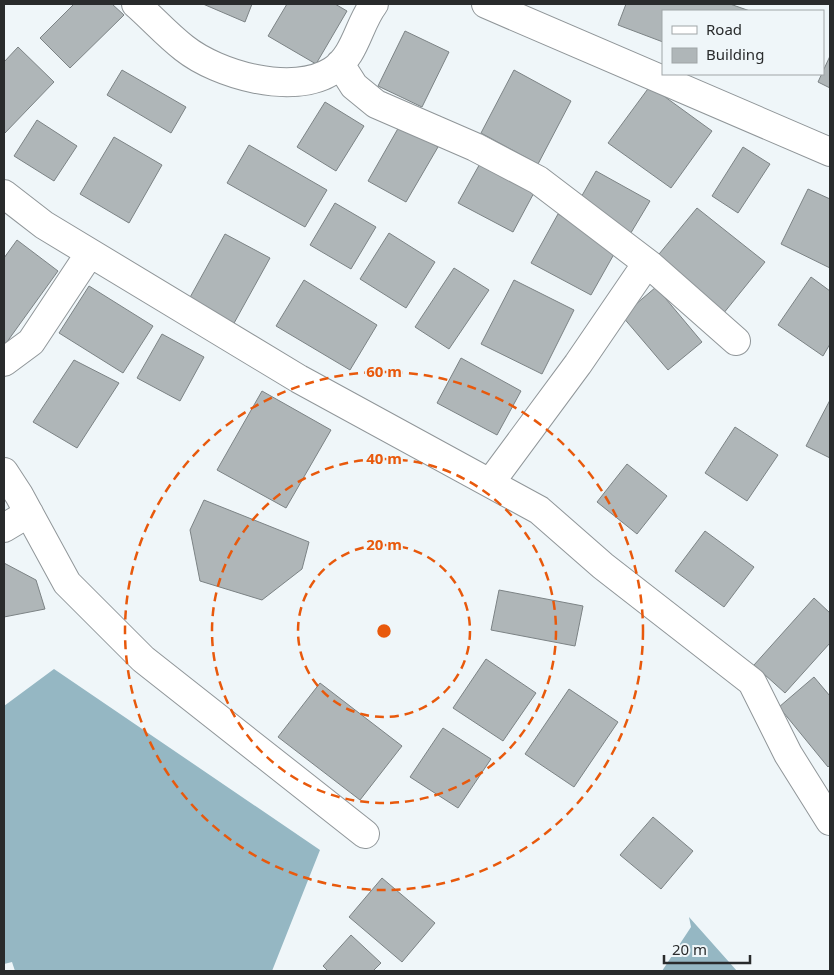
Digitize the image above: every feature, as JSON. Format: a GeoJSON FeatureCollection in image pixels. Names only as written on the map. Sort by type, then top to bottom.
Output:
{"type":"FeatureCollection","features":[{"type":"Feature","properties":{"kind":"street"},"geometry":{"type":"LineString","coordinates":[[136,4],[184,49],[223,71],[269,81],[301,82],[332,71],[340,64],[353,49],[368,12],[374,4]]}},
{"type":"Feature","properties":{"kind":"street"},"geometry":{"type":"LineString","coordinates":[[486,4],[830,152]]}},
{"type":"Feature","properties":{"kind":"street"},"geometry":{"type":"LineString","coordinates":[[340,64],[354,86],[376,104],[475,147],[538,180],[647,263],[736,341]]}},
{"type":"Feature","properties":{"kind":"street"},"geometry":{"type":"LineString","coordinates":[[4,194],[44,225],[299,379],[539,510],[603,566],[752,682],[788,754],[830,821]]}},
{"type":"Feature","properties":{"kind":"street"},"geometry":{"type":"LineString","coordinates":[[4,362],[31,342],[90,253]]}},
{"type":"Feature","properties":{"kind":"street"},"geometry":{"type":"LineString","coordinates":[[490,483],[578,364],[647,263]]}},
{"type":"Feature","properties":{"kind":"street"},"geometry":{"type":"LineString","coordinates":[[4,472],[29,513],[67,583],[142,659],[365,834]]}},
{"type":"Feature","properties":{"kind":"street"},"geometry":{"type":"LineString","coordinates":[[4,528],[29,513]]}},
{"type":"Feature","properties":{"kind":"shaded area"},"geometry":{"type":"Polygon","coordinates":[[[54,669],[320,850],[272,971],[15,971],[12,962],[4,964],[4,706],[54,669]]]}},
{"type":"Feature","properties":{"kind":"shaded area"},"geometry":{"type":"Polygon","coordinates":[[[689,917],[737,971],[662,971],[691,927],[689,917]]]}},
{"type":"Feature","properties":{"kind":"building"},"geometry":{"type":"Polygon","coordinates":[[[74,4],[112,4],[124,15],[70,68],[40,38],[74,4]]]}},
{"type":"Feature","properties":{"kind":"building"},"geometry":{"type":"Polygon","coordinates":[[[203,4],[252,4],[245,22],[203,4]]]}},
{"type":"Feature","properties":{"kind":"building"},"geometry":{"type":"Polygon","coordinates":[[[287,4],[335,4],[347,11],[316,64],[268,36],[287,4]]]}},
{"type":"Feature","properties":{"kind":"building"},"geometry":{"type":"Polygon","coordinates":[[[626,4],[730,4],[747,10],[662,10],[662,42],[618,25],[626,4]]]}},
{"type":"Feature","properties":{"kind":"building"},"geometry":{"type":"Polygon","coordinates":[[[405,31],[449,52],[422,107],[378,86],[405,31]]]}},
{"type":"Feature","properties":{"kind":"building"},"geometry":{"type":"Polygon","coordinates":[[[18,47],[54,82],[4,134],[4,62],[18,47]]]}},
{"type":"Feature","properties":{"kind":"building"},"geometry":{"type":"Polygon","coordinates":[[[830,56],[830,88],[818,82],[821,75],[824,75],[824,69],[830,56]]]}},
{"type":"Feature","properties":{"kind":"building"},"geometry":{"type":"Polygon","coordinates":[[[122,70],[186,107],[171,133],[107,95],[122,70]]]}},
{"type":"Feature","properties":{"kind":"building"},"geometry":{"type":"Polygon","coordinates":[[[514,70],[571,101],[538,164],[481,133],[514,70]]]}},
{"type":"Feature","properties":{"kind":"building"},"geometry":{"type":"Polygon","coordinates":[[[650,86],[712,131],[671,188],[608,143],[650,86]]]}},
{"type":"Feature","properties":{"kind":"building"},"geometry":{"type":"Polygon","coordinates":[[[325,102],[364,126],[336,171],[297,147],[325,102]]]}},
{"type":"Feature","properties":{"kind":"building"},"geometry":{"type":"Polygon","coordinates":[[[37,120],[77,146],[54,181],[14,156],[37,120]]]}},
{"type":"Feature","properties":{"kind":"building"},"geometry":{"type":"Polygon","coordinates":[[[400,125],[438,147],[406,202],[368,181],[400,125]]]}},
{"type":"Feature","properties":{"kind":"building"},"geometry":{"type":"Polygon","coordinates":[[[114,137],[162,165],[129,223],[80,194],[114,137]]]}},
{"type":"Feature","properties":{"kind":"building"},"geometry":{"type":"Polygon","coordinates":[[[249,145],[327,190],[305,227],[227,183],[249,145]]]}},
{"type":"Feature","properties":{"kind":"building"},"geometry":{"type":"Polygon","coordinates":[[[743,147],[770,164],[738,213],[712,196],[743,147]]]}},
{"type":"Feature","properties":{"kind":"building"},"geometry":{"type":"Polygon","coordinates":[[[482,160],[536,189],[513,232],[458,203],[482,160]]]}},
{"type":"Feature","properties":{"kind":"building"},"geometry":{"type":"Polygon","coordinates":[[[596,171],[650,201],[629,236],[576,206],[596,171]]]}},
{"type":"Feature","properties":{"kind":"building"},"geometry":{"type":"Polygon","coordinates":[[[808,189],[830,199],[830,268],[781,244],[808,189]]]}},
{"type":"Feature","properties":{"kind":"building"},"geometry":{"type":"Polygon","coordinates":[[[335,203],[376,227],[351,269],[310,245],[335,203]]]}},
{"type":"Feature","properties":{"kind":"building"},"geometry":{"type":"Polygon","coordinates":[[[697,208],[765,262],[723,314],[655,259],[697,208]]]}},
{"type":"Feature","properties":{"kind":"building"},"geometry":{"type":"Polygon","coordinates":[[[558,214],[618,247],[591,295],[531,263],[558,214]]]}},
{"type":"Feature","properties":{"kind":"building"},"geometry":{"type":"Polygon","coordinates":[[[389,233],[435,262],[406,308],[360,279],[389,233]]]}},
{"type":"Feature","properties":{"kind":"building"},"geometry":{"type":"Polygon","coordinates":[[[225,234],[270,258],[233,325],[188,301],[225,234]]]}},
{"type":"Feature","properties":{"kind":"building"},"geometry":{"type":"Polygon","coordinates":[[[17,240],[58,271],[4,346],[4,258],[17,240]]]}},
{"type":"Feature","properties":{"kind":"building"},"geometry":{"type":"Polygon","coordinates":[[[454,268],[489,290],[449,349],[415,327],[454,268]]]}},
{"type":"Feature","properties":{"kind":"building"},"geometry":{"type":"Polygon","coordinates":[[[811,277],[830,291],[830,344],[823,356],[778,325],[811,277]]]}},
{"type":"Feature","properties":{"kind":"building"},"geometry":{"type":"Polygon","coordinates":[[[304,280],[377,325],[350,370],[276,326],[304,280]]]}},
{"type":"Feature","properties":{"kind":"building"},"geometry":{"type":"Polygon","coordinates":[[[514,280],[574,310],[542,374],[481,344],[514,280]]]}},
{"type":"Feature","properties":{"kind":"building"},"geometry":{"type":"Polygon","coordinates":[[[89,286],[153,326],[123,373],[59,333],[89,286]]]}},
{"type":"Feature","properties":{"kind":"building"},"geometry":{"type":"Polygon","coordinates":[[[656,287],[702,342],[668,370],[622,316],[656,287]]]}},
{"type":"Feature","properties":{"kind":"building"},"geometry":{"type":"Polygon","coordinates":[[[162,334],[204,357],[180,401],[137,378],[162,334]]]}},
{"type":"Feature","properties":{"kind":"building"},"geometry":{"type":"Polygon","coordinates":[[[461,358],[521,391],[497,435],[437,403],[461,358]]]}},
{"type":"Feature","properties":{"kind":"building"},"geometry":{"type":"Polygon","coordinates":[[[74,360],[119,383],[77,448],[33,422],[74,360]]]}},
{"type":"Feature","properties":{"kind":"building"},"geometry":{"type":"Polygon","coordinates":[[[262,391],[331,430],[286,508],[217,470],[262,391]]]}},
{"type":"Feature","properties":{"kind":"building"},"geometry":{"type":"Polygon","coordinates":[[[830,400],[830,458],[806,446],[830,400]]]}},
{"type":"Feature","properties":{"kind":"building"},"geometry":{"type":"Polygon","coordinates":[[[735,427],[778,455],[747,501],[705,473],[735,427]]]}},
{"type":"Feature","properties":{"kind":"building"},"geometry":{"type":"Polygon","coordinates":[[[627,464],[667,496],[637,534],[597,502],[627,464]]]}},
{"type":"Feature","properties":{"kind":"building"},"geometry":{"type":"Polygon","coordinates":[[[204,500],[309,542],[302,569],[262,600],[200,581],[190,530],[204,500]]]}},
{"type":"Feature","properties":{"kind":"building"},"geometry":{"type":"Polygon","coordinates":[[[705,531],[754,567],[724,607],[675,571],[705,531]]]}},
{"type":"Feature","properties":{"kind":"building"},"geometry":{"type":"Polygon","coordinates":[[[4,563],[36,580],[45,609],[4,617],[4,563]]]}},
{"type":"Feature","properties":{"kind":"building"},"geometry":{"type":"Polygon","coordinates":[[[499,590],[583,606],[575,646],[491,630],[499,590]]]}},
{"type":"Feature","properties":{"kind":"building"},"geometry":{"type":"Polygon","coordinates":[[[814,598],[830,613],[830,643],[785,693],[754,665],[814,598]]]}},
{"type":"Feature","properties":{"kind":"building"},"geometry":{"type":"Polygon","coordinates":[[[486,659],[536,693],[503,741],[453,708],[486,659]]]}},
{"type":"Feature","properties":{"kind":"building"},"geometry":{"type":"Polygon","coordinates":[[[814,677],[830,696],[830,765],[828,767],[779,707],[814,677]]]}},
{"type":"Feature","properties":{"kind":"building"},"geometry":{"type":"Polygon","coordinates":[[[320,683],[402,746],[360,800],[278,737],[320,683]]]}},
{"type":"Feature","properties":{"kind":"building"},"geometry":{"type":"Polygon","coordinates":[[[569,689],[618,722],[574,787],[525,754],[569,689]]]}},
{"type":"Feature","properties":{"kind":"building"},"geometry":{"type":"Polygon","coordinates":[[[443,728],[491,759],[458,808],[410,777],[443,728]]]}},
{"type":"Feature","properties":{"kind":"building"},"geometry":{"type":"Polygon","coordinates":[[[653,817],[693,851],[661,889],[620,855],[653,817]]]}},
{"type":"Feature","properties":{"kind":"building"},"geometry":{"type":"Polygon","coordinates":[[[382,878],[435,923],[402,962],[349,917],[382,878]]]}},
{"type":"Feature","properties":{"kind":"building"},"geometry":{"type":"Polygon","coordinates":[[[351,935],[381,963],[373,971],[328,971],[323,966],[351,935]]]}}]}
